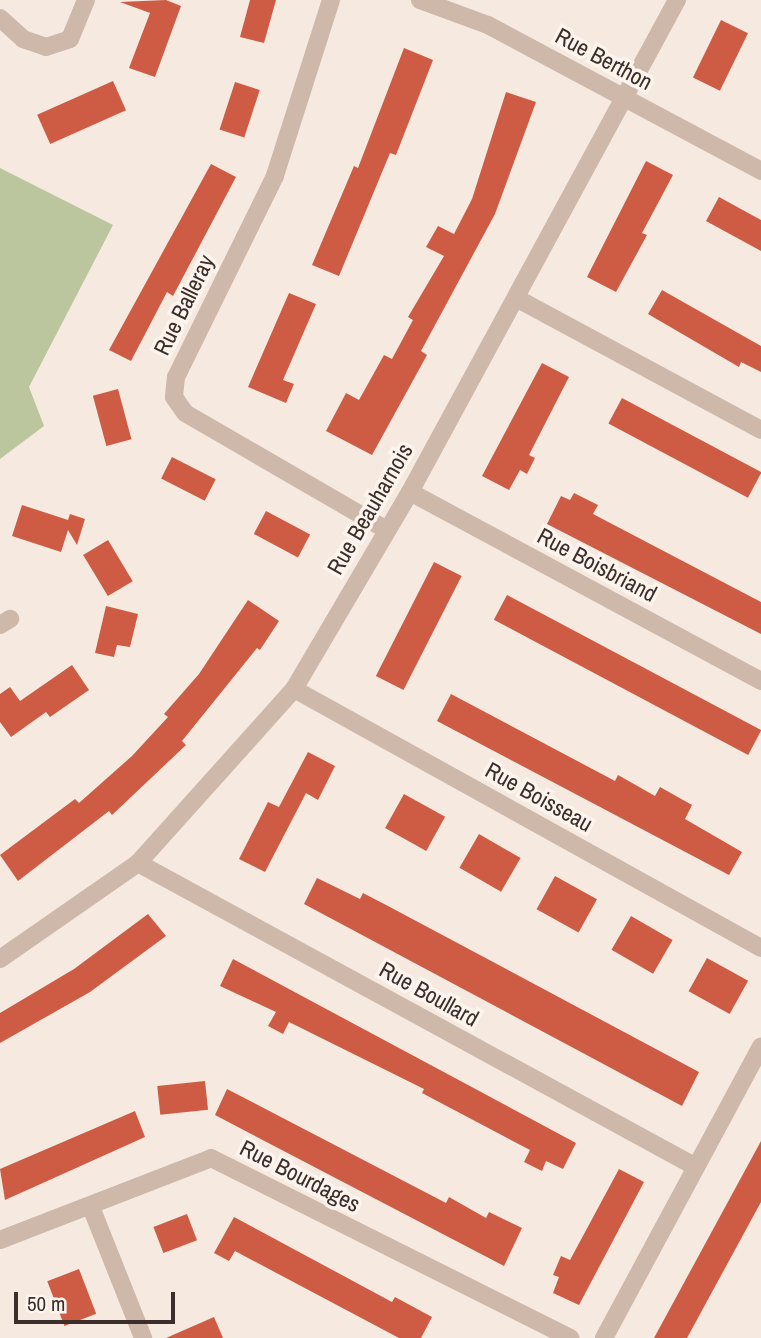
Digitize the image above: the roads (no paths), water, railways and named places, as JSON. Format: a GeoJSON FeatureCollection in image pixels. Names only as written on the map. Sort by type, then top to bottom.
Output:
{"type":"FeatureCollection","features":[{"type":"Feature","properties":{"kind":"street"},"geometry":{"type":"LineString","coordinates":[[0,18],[23,39],[46,47],[70,39],[86,0]]}},
{"type":"Feature","properties":{"kind":"street","name":"Rue Balleray"},"geometry":{"type":"LineString","coordinates":[[331,0],[275,176],[176,377],[174,397],[185,413],[387,530]]}},
{"type":"Feature","properties":{"kind":"street","name":"Rue Berthon"},"geometry":{"type":"LineString","coordinates":[[420,0],[488,25],[761,171]]}},
{"type":"Feature","properties":{"kind":"street","name":"Rue Beauharnois"},"geometry":{"type":"LineString","coordinates":[[0,959],[138,863],[294,689],[410,492],[677,0]]}},
{"type":"Feature","properties":{"kind":"street"},"geometry":{"type":"LineString","coordinates":[[516,298],[761,430]]}},
{"type":"Feature","properties":{"kind":"street","name":"Rue Boisbriand"},"geometry":{"type":"LineString","coordinates":[[410,492],[761,681]]}},
{"type":"Feature","properties":{"kind":"street","name":"Rue Boisseau"},"geometry":{"type":"LineString","coordinates":[[294,689],[761,948]]}},
{"type":"Feature","properties":{"kind":"street","name":"Rue Boullard"},"geometry":{"type":"LineString","coordinates":[[138,863],[696,1167]]}},
{"type":"Feature","properties":{"kind":"street"},"geometry":{"type":"LineString","coordinates":[[604,1338],[761,1047]]}},
{"type":"Feature","properties":{"kind":"street","name":"Rue Bourdages"},"geometry":{"type":"LineString","coordinates":[[0,1240],[91,1208],[211,1158],[570,1338]]}},
{"type":"Feature","properties":{"kind":"street"},"geometry":{"type":"LineString","coordinates":[[91,1208],[143,1338]]}}]}
